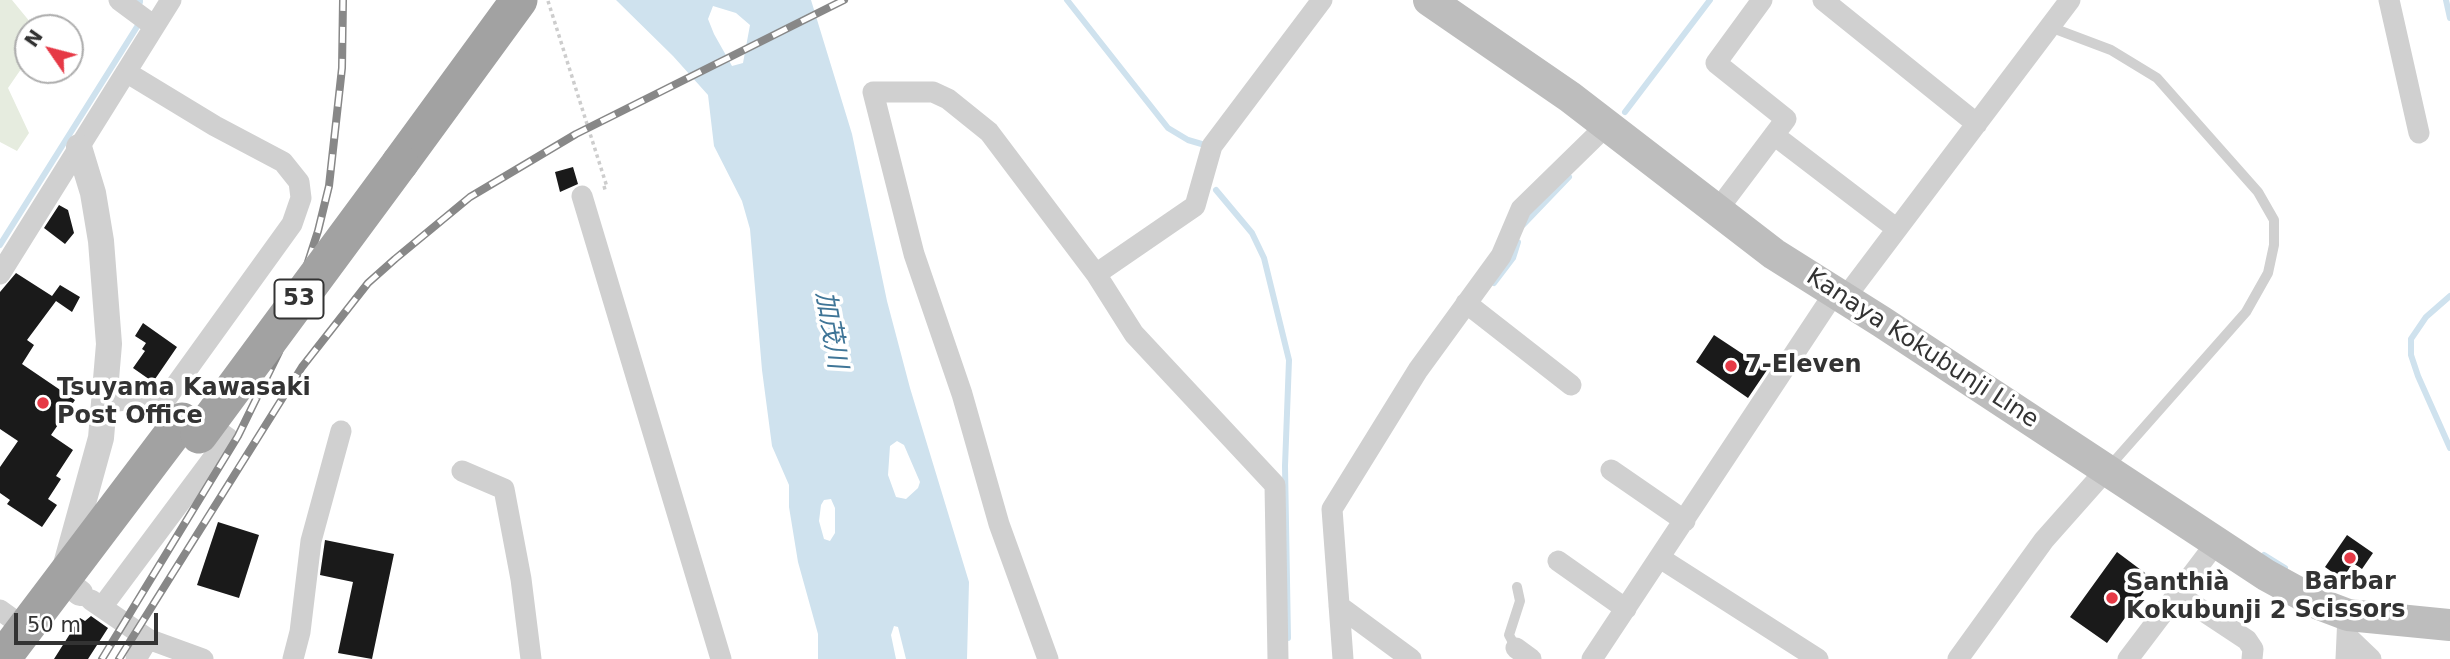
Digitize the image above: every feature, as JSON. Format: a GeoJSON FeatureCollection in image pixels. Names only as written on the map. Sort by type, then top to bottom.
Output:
{"type":"FeatureCollection","features":[{"type":"Feature","properties":{"kind":"highway","name":"53"},"geometry":{"type":"LineString","coordinates":[[392,156],[494,0]]}},
{"type":"Feature","properties":{"kind":"highway","name":"53"},"geometry":{"type":"LineString","coordinates":[[2,659],[18,633],[81,593],[183,417],[519,0]]}},
{"type":"Feature","properties":{"kind":"main road","name":"Kanaya Kokubunji Line"},"geometry":{"type":"LineString","coordinates":[[1429,0],[1606,126],[1774,254],[2107,469],[2216,543],[2348,626],[2450,625]]}},
{"type":"Feature","properties":{"kind":"street"},"geometry":{"type":"LineString","coordinates":[[119,0],[154,26]]}},
{"type":"Feature","properties":{"kind":"street"},"geometry":{"type":"LineString","coordinates":[[0,274],[171,0]]}},
{"type":"Feature","properties":{"kind":"street"},"geometry":{"type":"LineString","coordinates":[[1096,274],[1195,206],[1212,146],[1322,0]]}},
{"type":"Feature","properties":{"kind":"street"},"geometry":{"type":"LineString","coordinates":[[1716,212],[1786,119],[1716,63],[1762,0]]}},
{"type":"Feature","properties":{"kind":"street"},"geometry":{"type":"LineString","coordinates":[[1822,0],[1977,124]]}},
{"type":"Feature","properties":{"kind":"street"},"geometry":{"type":"LineString","coordinates":[[1592,659],[1840,295],[1897,229],[2070,0]]}},
{"type":"Feature","properties":{"kind":"street"},"geometry":{"type":"LineString","coordinates":[[2389,0],[2419,133]]}},
{"type":"Feature","properties":{"kind":"street"},"geometry":{"type":"LineString","coordinates":[[126,72],[215,126],[278,159],[291,169],[300,187],[300,204],[292,224],[183,417]]}},
{"type":"Feature","properties":{"kind":"street"},"geometry":{"type":"LineString","coordinates":[[1048,659],[999,524],[962,394],[914,254],[873,92],[933,92],[958,107],[989,132],[1096,274],[1134,334],[1275,485],[1279,659]]}},
{"type":"Feature","properties":{"kind":"street"},"geometry":{"type":"LineString","coordinates":[[1343,659],[1332,509],[1418,370],[1500,256],[1521,209],[1606,126]]}},
{"type":"Feature","properties":{"kind":"street"},"geometry":{"type":"LineString","coordinates":[[1774,135],[1897,229]]}},
{"type":"Feature","properties":{"kind":"street"},"geometry":{"type":"LineString","coordinates":[[79,148],[93,193],[103,254],[109,344],[107,402],[81,593]]}},
{"type":"Feature","properties":{"kind":"street"},"geometry":{"type":"LineString","coordinates":[[582,196],[721,659]]}},
{"type":"Feature","properties":{"kind":"street"},"geometry":{"type":"LineString","coordinates":[[1466,303],[1571,384]]}},
{"type":"Feature","properties":{"kind":"street"},"geometry":{"type":"LineString","coordinates":[[81,593],[228,438],[183,417],[107,402]]}},
{"type":"Feature","properties":{"kind":"street"},"geometry":{"type":"LineString","coordinates":[[293,659],[300,632],[311,541],[341,431]]}},
{"type":"Feature","properties":{"kind":"street"},"geometry":{"type":"LineString","coordinates":[[1958,659],[2044,540],[2107,469]]}},
{"type":"Feature","properties":{"kind":"street"},"geometry":{"type":"LineString","coordinates":[[1611,470],[1685,521]]}},
{"type":"Feature","properties":{"kind":"street"},"geometry":{"type":"LineString","coordinates":[[462,471],[504,489],[521,579],[531,659]]}},
{"type":"Feature","properties":{"kind":"street"},"geometry":{"type":"LineString","coordinates":[[2128,659],[2216,543]]}},
{"type":"Feature","properties":{"kind":"street"},"geometry":{"type":"LineString","coordinates":[[1660,558],[1818,659]]}},
{"type":"Feature","properties":{"kind":"street"},"geometry":{"type":"LineString","coordinates":[[1558,561],[1626,609]]}},
{"type":"Feature","properties":{"kind":"street"},"geometry":{"type":"LineString","coordinates":[[81,593],[148,639],[203,659]]}},
{"type":"Feature","properties":{"kind":"street"},"geometry":{"type":"LineString","coordinates":[[2179,595],[2247,640],[2253,649],[2252,659]]}},
{"type":"Feature","properties":{"kind":"street"},"geometry":{"type":"LineString","coordinates":[[1339,606],[1412,659]]}},
{"type":"Feature","properties":{"kind":"street"},"geometry":{"type":"LineString","coordinates":[[2346,659],[2348,626]]}},
{"type":"Feature","properties":{"kind":"street"},"geometry":{"type":"LineString","coordinates":[[2348,626],[2371,659]]}},
{"type":"Feature","properties":{"kind":"street"},"geometry":{"type":"LineString","coordinates":[[135,659],[148,639]]}},
{"type":"Feature","properties":{"kind":"lane"},"geometry":{"type":"LineString","coordinates":[[2050,27],[2123,56],[2168,88],[2258,192],[2274,219],[2270,265],[2246,312],[2107,469]]}},
{"type":"Feature","properties":{"kind":"lane"},"geometry":{"type":"LineString","coordinates":[[1517,587],[1521,598],[1509,635],[1510,641],[1524,653]]}},
{"type":"Feature","properties":{"kind":"path"},"geometry":{"type":"LineString","coordinates":[[547,0],[607,187],[582,196]]}},
{"type":"Feature","properties":{"kind":"shaded area"},"geometry":{"type":"Polygon","coordinates":[[[0,0],[12,0],[24,14],[14,14],[14,79],[8,88],[29,133],[17,151],[0,142],[0,0]]]}},
{"type":"Feature","properties":{"kind":"water","name":"加茂川"},"geometry":{"type":"Polygon","coordinates":[[[616,0],[811,0],[852,134],[887,301],[910,388],[969,582],[967,659],[906,659],[898,627],[894,626],[891,635],[896,659],[818,659],[818,634],[798,562],[789,507],[789,485],[772,446],[762,370],[750,229],[742,201],[714,146],[708,95],[616,0]],[[713,6],[708,19],[714,34],[732,66],[743,63],[750,25],[736,13],[713,6]],[[897,441],[890,446],[888,475],[896,497],[906,499],[918,488],[920,482],[904,445],[897,441]],[[831,499],[824,500],[819,521],[824,539],[830,541],[835,533],[835,508],[831,499]]]}},
{"type":"Feature","properties":{"kind":"building"},"geometry":{"type":"Polygon","coordinates":[[[573,167],[578,184],[560,192],[555,172],[573,167]]]}},
{"type":"Feature","properties":{"kind":"building"},"geometry":{"type":"Polygon","coordinates":[[[59,205],[68,210],[74,233],[65,244],[44,228],[59,205]]]}},
{"type":"Feature","properties":{"kind":"building"},"geometry":{"type":"Polygon","coordinates":[[[16,273],[52,296],[60,285],[80,297],[72,312],[56,301],[27,340],[34,345],[22,364],[75,400],[51,435],[73,450],[56,476],[61,479],[48,499],[57,505],[42,527],[7,504],[10,500],[0,493],[0,467],[18,441],[0,429],[0,292],[16,273]]]}},
{"type":"Feature","properties":{"kind":"building"},"geometry":{"type":"Polygon","coordinates":[[[143,323],[177,347],[153,382],[133,368],[145,351],[142,349],[146,343],[135,336],[143,323]]]}},
{"type":"Feature","properties":{"kind":"building","name":"7-Eleven"},"geometry":{"type":"Polygon","coordinates":[[[1714,335],[1767,370],[1748,398],[1696,362],[1714,335]]]}},
{"type":"Feature","properties":{"kind":"building"},"geometry":{"type":"Polygon","coordinates":[[[218,522],[259,535],[239,598],[197,585],[218,522]]]}},
{"type":"Feature","properties":{"kind":"building","name":"Barbar Scissors"},"geometry":{"type":"Polygon","coordinates":[[[2347,535],[2373,553],[2362,569],[2353,563],[2342,579],[2325,567],[2347,535]]]}},
{"type":"Feature","properties":{"kind":"building"},"geometry":{"type":"Polygon","coordinates":[[[325,540],[394,554],[372,659],[338,653],[353,582],[320,575],[325,540]]]}},
{"type":"Feature","properties":{"kind":"building","name":"Santhià Kokubunji 2"},"geometry":{"type":"Polygon","coordinates":[[[2117,552],[2153,579],[2107,643],[2070,617],[2117,552]]]}},
{"type":"Feature","properties":{"kind":"building"},"geometry":{"type":"Polygon","coordinates":[[[91,616],[108,628],[88,659],[54,659],[80,618],[85,621],[91,616]]]}},
{"type":"Feature","properties":{"kind":"waterway"},"geometry":{"type":"LineString","coordinates":[[1067,0],[1168,128],[1188,140],[1205,145],[1204,148]]}},
{"type":"Feature","properties":{"kind":"waterway"},"geometry":{"type":"LineString","coordinates":[[1625,112],[1710,0]]}},
{"type":"Feature","properties":{"kind":"waterway"},"geometry":{"type":"LineString","coordinates":[[2446,0],[2450,18]]}},
{"type":"Feature","properties":{"kind":"waterway"},"geometry":{"type":"LineString","coordinates":[[0,245],[140,22]]}},
{"type":"Feature","properties":{"kind":"waterway"},"geometry":{"type":"LineString","coordinates":[[1523,225],[1569,177]]}},
{"type":"Feature","properties":{"kind":"waterway"},"geometry":{"type":"LineString","coordinates":[[1216,190],[1252,233],[1264,258],[1289,360],[1285,466],[1288,638]]}},
{"type":"Feature","properties":{"kind":"waterway"},"geometry":{"type":"LineString","coordinates":[[1494,283],[1513,258],[1518,242]]}},
{"type":"Feature","properties":{"kind":"waterway"},"geometry":{"type":"LineString","coordinates":[[2450,296],[2426,317],[2411,339],[2411,355],[2418,376],[2450,448]]}},
{"type":"Feature","properties":{"kind":"waterway"},"geometry":{"type":"LineString","coordinates":[[2264,555],[2285,568]]}},
{"type":"Feature","properties":{"kind":"railway"},"geometry":{"type":"LineString","coordinates":[[102,659],[238,436],[279,352],[318,231],[329,186],[342,68],[343,0]]}},
{"type":"Feature","properties":{"kind":"railway"},"geometry":{"type":"LineString","coordinates":[[119,659],[302,367],[368,283],[470,197],[576,134],[844,0]]}},
{"type":"Feature","properties":{"kind":"place","name":"7-Eleven"},"geometry":{"type":"Point","coordinates":[1731,366]}},
{"type":"Feature","properties":{"kind":"place","name":"Tsuyama Kawasaki Post Office"},"geometry":{"type":"Point","coordinates":[43,403]}},
{"type":"Feature","properties":{"kind":"place","name":"Barbar Scissors"},"geometry":{"type":"Point","coordinates":[2350,558]}},
{"type":"Feature","properties":{"kind":"place","name":"Santhià Kokubunji 2"},"geometry":{"type":"Point","coordinates":[2112,598]}}]}
